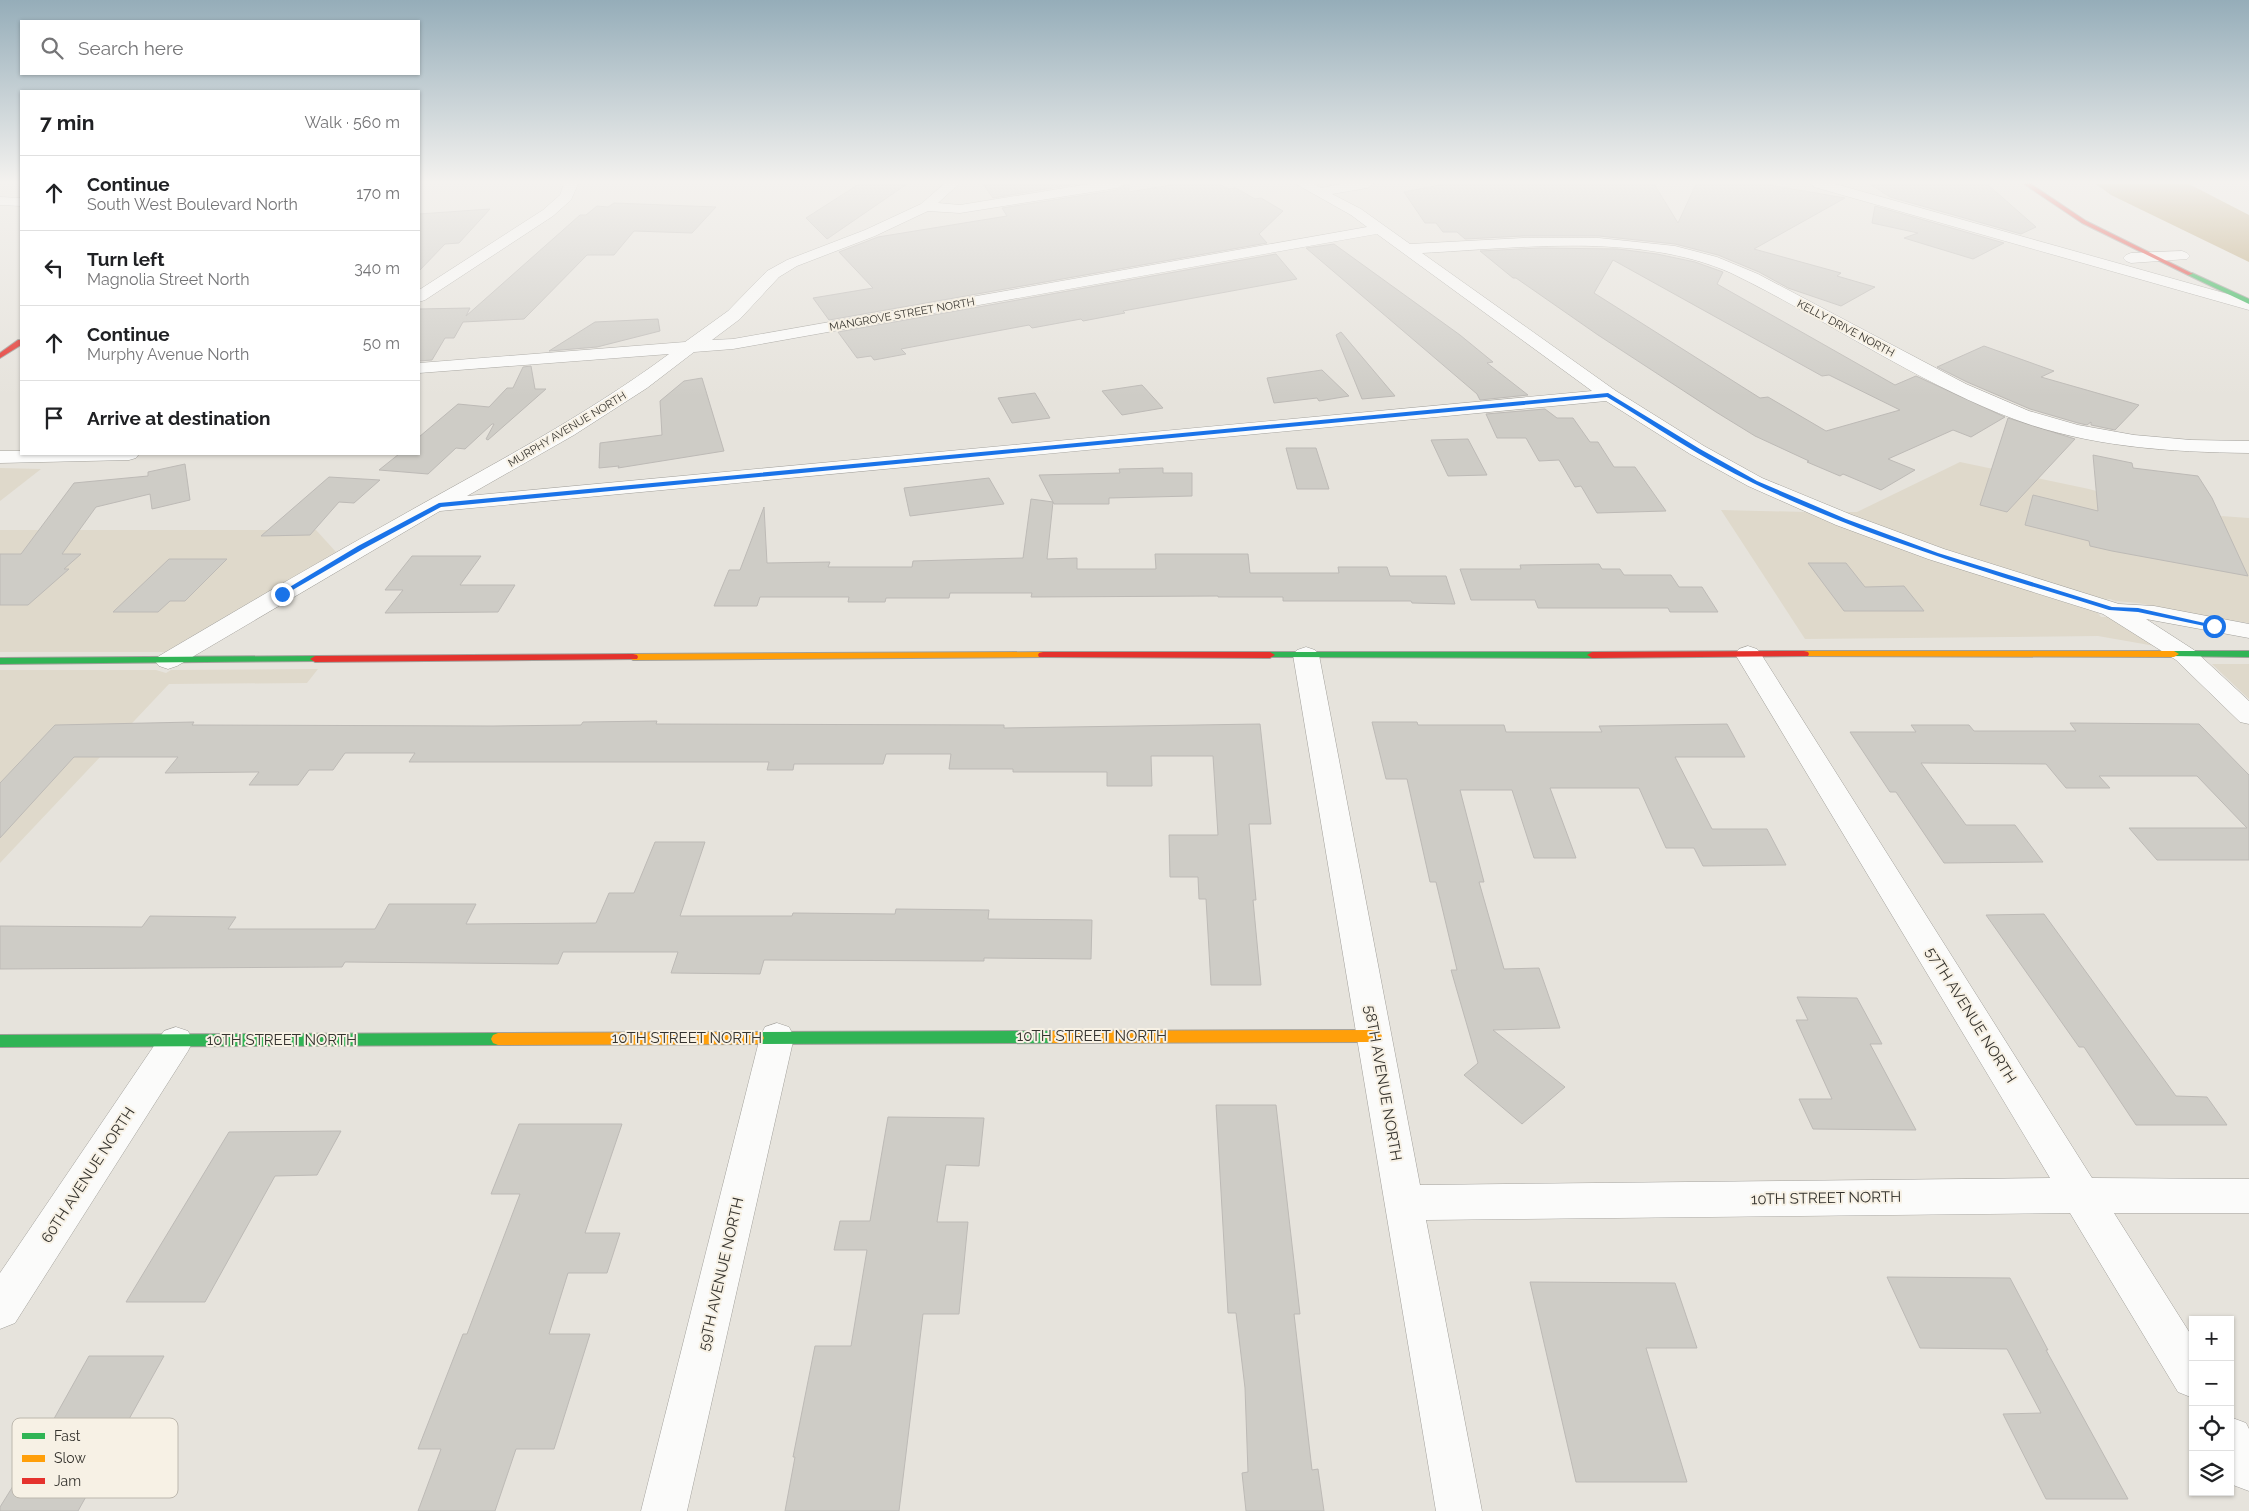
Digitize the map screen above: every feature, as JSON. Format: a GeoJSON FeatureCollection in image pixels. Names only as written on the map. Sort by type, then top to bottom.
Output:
{"type":"FeatureCollection","features":[{"type":"Feature","properties":{"kind":"main road"},"geometry":{"type":"LineString","coordinates":[[2162,255],[2249,304]]}},
{"type":"Feature","properties":{"kind":"main road"},"geometry":{"type":"LineString","coordinates":[[0,356],[20,343]]}},
{"type":"Feature","properties":{"kind":"main road"},"geometry":{"type":"LineString","coordinates":[[0,661],[1306,655],[2249,654]]}},
{"type":"Feature","properties":{"kind":"main road","name":"10TH STREET NORTH"},"geometry":{"type":"LineString","coordinates":[[0,1041],[1375,1036]]}},
{"type":"Feature","properties":{"kind":"street"},"geometry":{"type":"LineString","coordinates":[[420,296],[484,255]]}},
{"type":"Feature","properties":{"kind":"street","name":"MURPHY AVENUE NORTH"},"geometry":{"type":"LineString","coordinates":[[168,661],[361,547],[439,505],[567,431],[640,384],[722,325],[773,274],[792,263],[814,255]]}},
{"type":"Feature","properties":{"kind":"street","name":"MANGROVE STREET NORTH"},"geometry":{"type":"LineString","coordinates":[[420,368],[733,344],[1237,255]]}},
{"type":"Feature","properties":{"kind":"street"},"geometry":{"type":"LineString","coordinates":[[1416,255],[1608,395],[1755,482],[1844,520],[1936,554],[2111,609],[2185,655],[2249,716]]}},
{"type":"Feature","properties":{"kind":"street","name":"KELLY DRIVE NORTH"},"geometry":{"type":"LineString","coordinates":[[1694,255],[1715,260],[1756,279],[1945,381],[2021,415],[2068,429],[2136,442],[2166,445],[2249,447]]}},
{"type":"Feature","properties":{"kind":"street"},"geometry":{"type":"LineString","coordinates":[[2074,255],[2249,304]]}},
{"type":"Feature","properties":{"kind":"street"},"geometry":{"type":"LineString","coordinates":[[2170,255],[2187,258]]}},
{"type":"Feature","properties":{"kind":"street"},"geometry":{"type":"LineString","coordinates":[[439,505],[1608,395]]}},
{"type":"Feature","properties":{"kind":"street"},"geometry":{"type":"LineString","coordinates":[[0,457],[109,455]]}},
{"type":"Feature","properties":{"kind":"street"},"geometry":{"type":"LineString","coordinates":[[2111,609],[2138,610],[2214,626],[2249,631]]}},
{"type":"Feature","properties":{"kind":"street","name":"57TH AVENUE NORTH"},"geometry":{"type":"LineString","coordinates":[[1748,654],[2189,1370]]}},
{"type":"Feature","properties":{"kind":"street","name":"58TH AVENUE NORTH"},"geometry":{"type":"LineString","coordinates":[[1306,655],[1459,1511]]}},
{"type":"Feature","properties":{"kind":"street","name":"59TH AVENUE NORTH"},"geometry":{"type":"LineString","coordinates":[[664,1511],[777,1037]]}},
{"type":"Feature","properties":{"kind":"street","name":"60TH AVENUE NORTH"},"geometry":{"type":"LineString","coordinates":[[0,1309],[176,1041]]}},
{"type":"Feature","properties":{"kind":"street","name":"10TH STREET NORTH"},"geometry":{"type":"LineString","coordinates":[[1404,1203],[2082,1195],[2249,1196]]}},
{"type":"Feature","properties":{"kind":"street"},"geometry":{"type":"LineString","coordinates":[[2234,1445],[2249,1469]]}},
{"type":"Feature","properties":{"kind":"shaded area"},"geometry":{"type":"Polygon","coordinates":[[[2234,255],[2249,255],[2249,262],[2234,255]]]}},
{"type":"Feature","properties":{"kind":"shaded area"},"geometry":{"type":"Polygon","coordinates":[[[1960,462],[2089,489],[2178,513],[2249,518],[2249,623],[2212,618],[2138,603],[2105,600],[1942,549],[1843,512],[1857,512],[1960,462]]]}},
{"type":"Feature","properties":{"kind":"shaded area"},"geometry":{"type":"Polygon","coordinates":[[[0,468],[41,469],[0,501],[0,468]]]}},
{"type":"Feature","properties":{"kind":"shaded area"},"geometry":{"type":"Polygon","coordinates":[[[1721,510],[1806,512],[1930,559],[2098,613],[2101,617],[2108,617],[2155,646],[2098,636],[1805,639],[1721,510]]]}},
{"type":"Feature","properties":{"kind":"shaded area"},"geometry":{"type":"Polygon","coordinates":[[[0,530],[316,530],[336,552],[165,652],[0,652],[0,530]]]}},
{"type":"Feature","properties":{"kind":"shaded area"},"geometry":{"type":"Polygon","coordinates":[[[2212,664],[2249,664],[2249,699],[2212,664]]]}},
{"type":"Feature","properties":{"kind":"shaded area"},"geometry":{"type":"Polygon","coordinates":[[[318,669],[307,683],[169,684],[0,863],[0,670],[156,670],[166,673],[171,670],[318,669]]]}},
{"type":"Feature","properties":{"kind":"building"},"geometry":{"type":"Polygon","coordinates":[[[420,255],[435,255],[420,270],[420,255]]]}},
{"type":"Feature","properties":{"kind":"building"},"geometry":{"type":"Polygon","coordinates":[[[535,255],[614,255],[587,255],[524,319],[463,322],[454,338],[445,338],[432,360],[420,361],[420,309],[470,308],[466,316],[535,255]]]}},
{"type":"Feature","properties":{"kind":"building"},"geometry":{"type":"Polygon","coordinates":[[[841,255],[1202,255],[829,320],[813,298],[873,288],[841,255]]]}},
{"type":"Feature","properties":{"kind":"building"},"geometry":{"type":"Polygon","coordinates":[[[1273,255],[1276,255],[1297,279],[1123,311],[1125,313],[1083,321],[1081,319],[1032,328],[1029,325],[901,349],[906,354],[874,360],[871,356],[857,358],[838,332],[1273,255]]]}},
{"type":"Feature","properties":{"kind":"building"},"geometry":{"type":"Polygon","coordinates":[[[1314,255],[1349,255],[1460,335],[1493,362],[1487,363],[1528,395],[1480,400],[1477,394],[1314,255]]]}},
{"type":"Feature","properties":{"kind":"building"},"geometry":{"type":"Polygon","coordinates":[[[1484,255],[1659,255],[1695,262],[1723,272],[1717,284],[1895,385],[1916,376],[2005,417],[1971,437],[1953,430],[1888,459],[1915,470],[1881,490],[1843,474],[1840,476],[1807,462],[1809,461],[1755,436],[1598,335],[1516,278],[1513,278],[1484,255]],[[1613,260],[1594,293],[1760,398],[1768,397],[1826,431],[1900,410],[1829,375],[1822,376],[1613,260]]]}},
{"type":"Feature","properties":{"kind":"building"},"geometry":{"type":"Polygon","coordinates":[[[1716,255],[1774,255],[1841,273],[1837,276],[1875,287],[1841,306],[1788,288],[1759,272],[1716,255]]]}},
{"type":"Feature","properties":{"kind":"building"},"geometry":{"type":"Polygon","coordinates":[[[1958,255],[1982,255],[1973,259],[1958,255]]]}},
{"type":"Feature","properties":{"kind":"building"},"geometry":{"type":"Polygon","coordinates":[[[658,319],[660,331],[597,347],[549,351],[595,322],[658,319]]]}},
{"type":"Feature","properties":{"kind":"building"},"geometry":{"type":"Polygon","coordinates":[[[1341,332],[1395,396],[1362,399],[1336,335],[1341,332]]]}},
{"type":"Feature","properties":{"kind":"building"},"geometry":{"type":"Polygon","coordinates":[[[1984,346],[2054,371],[2041,377],[2139,405],[2115,430],[2091,425],[2091,422],[2087,425],[2030,409],[1937,367],[1984,346]]]}},
{"type":"Feature","properties":{"kind":"building"},"geometry":{"type":"Polygon","coordinates":[[[531,366],[535,389],[546,389],[488,440],[486,439],[494,424],[465,449],[456,448],[428,474],[379,470],[398,455],[420,455],[420,436],[458,404],[489,407],[507,388],[513,388],[523,367],[531,366]]]}},
{"type":"Feature","properties":{"kind":"building"},"geometry":{"type":"Polygon","coordinates":[[[1322,370],[1349,396],[1319,401],[1317,398],[1274,403],[1267,378],[1322,370]]]}},
{"type":"Feature","properties":{"kind":"building"},"geometry":{"type":"Polygon","coordinates":[[[702,378],[724,451],[618,468],[619,466],[599,468],[600,443],[662,435],[660,401],[684,381],[702,378]]]}},
{"type":"Feature","properties":{"kind":"building"},"geometry":{"type":"Polygon","coordinates":[[[1142,385],[1163,408],[1122,415],[1102,391],[1142,385]]]}},
{"type":"Feature","properties":{"kind":"building"},"geometry":{"type":"Polygon","coordinates":[[[1035,393],[1050,418],[1012,423],[998,398],[1035,393]]]}},
{"type":"Feature","properties":{"kind":"building"},"geometry":{"type":"Polygon","coordinates":[[[1545,409],[1557,418],[1573,418],[1590,442],[1598,442],[1614,467],[1635,467],[1666,511],[1597,513],[1581,486],[1575,487],[1559,460],[1539,461],[1526,438],[1497,438],[1486,414],[1545,409]]]}},
{"type":"Feature","properties":{"kind":"building"},"geometry":{"type":"Polygon","coordinates":[[[2008,418],[2075,439],[2007,512],[1980,505],[2008,418]]]}},
{"type":"Feature","properties":{"kind":"building"},"geometry":{"type":"Polygon","coordinates":[[[1468,439],[1487,475],[1448,476],[1431,440],[1468,439]]]}},
{"type":"Feature","properties":{"kind":"building"},"geometry":{"type":"Polygon","coordinates":[[[1286,448],[1316,448],[1329,489],[1297,489],[1286,448]]]}},
{"type":"Feature","properties":{"kind":"building"},"geometry":{"type":"Polygon","coordinates":[[[2093,455],[2132,463],[2133,468],[2198,476],[2212,498],[2248,576],[2090,546],[2089,541],[2025,525],[2033,495],[2098,511],[2093,455]]]}},
{"type":"Feature","properties":{"kind":"building"},"geometry":{"type":"Polygon","coordinates":[[[185,464],[190,500],[152,509],[150,494],[96,507],[62,554],[81,554],[64,569],[69,569],[28,605],[0,605],[0,554],[21,554],[74,483],[148,476],[148,472],[185,464]]]}},
{"type":"Feature","properties":{"kind":"building"},"geometry":{"type":"Polygon","coordinates":[[[1163,468],[1163,473],[1192,473],[1192,496],[1109,498],[1109,504],[1054,504],[1039,475],[1120,473],[1119,469],[1163,468]]]}},
{"type":"Feature","properties":{"kind":"building"},"geometry":{"type":"Polygon","coordinates":[[[329,477],[380,480],[354,503],[339,502],[310,535],[261,536],[329,477]]]}},
{"type":"Feature","properties":{"kind":"building"},"geometry":{"type":"Polygon","coordinates":[[[989,478],[1004,504],[910,516],[904,488],[989,478]]]}},
{"type":"Feature","properties":{"kind":"building"},"geometry":{"type":"Polygon","coordinates":[[[1031,499],[1053,502],[1047,559],[1077,558],[1077,569],[1156,569],[1155,554],[1248,554],[1250,573],[1339,573],[1338,567],[1387,567],[1390,576],[1446,576],[1455,604],[1412,603],[1411,601],[1283,601],[1283,597],[1031,597],[1032,593],[950,593],[949,598],[886,598],[885,602],[848,602],[849,597],[760,597],[757,606],[714,606],[729,570],[740,570],[764,507],[767,563],[830,562],[828,567],[912,567],[913,561],[1023,558],[1031,499]]]}},
{"type":"Feature","properties":{"kind":"building"},"geometry":{"type":"Polygon","coordinates":[[[412,556],[481,556],[460,585],[515,585],[498,612],[385,613],[403,590],[385,590],[412,556]]]}},
{"type":"Feature","properties":{"kind":"building"},"geometry":{"type":"Polygon","coordinates":[[[169,559],[227,559],[185,601],[170,601],[158,612],[113,612],[169,559]]]}},
{"type":"Feature","properties":{"kind":"building"},"geometry":{"type":"Polygon","coordinates":[[[1808,563],[1846,563],[1865,587],[1904,586],[1924,611],[1844,611],[1808,563]]]}},
{"type":"Feature","properties":{"kind":"building"},"geometry":{"type":"Polygon","coordinates":[[[1599,564],[1602,569],[1620,569],[1624,575],[1671,575],[1679,587],[1702,587],[1718,612],[1670,612],[1668,608],[1538,608],[1535,600],[1471,600],[1460,569],[1521,569],[1520,565],[1599,564]]]}},
{"type":"Feature","properties":{"kind":"building"},"geometry":{"type":"Polygon","coordinates":[[[657,721],[656,724],[1004,725],[1004,728],[1260,724],[1271,824],[1249,824],[1256,900],[1253,900],[1261,985],[1211,985],[1206,899],[1199,899],[1198,877],[1170,877],[1169,835],[1218,835],[1213,756],[1151,756],[1152,786],[1107,786],[1107,772],[1013,772],[1013,769],[949,769],[951,754],[886,754],[883,764],[794,764],[793,770],[767,770],[769,762],[409,762],[415,753],[345,753],[333,770],[309,770],[298,785],[249,785],[259,772],[165,773],[178,757],[74,757],[0,838],[0,783],[55,725],[194,722],[192,725],[493,726],[581,725],[583,722],[657,721]]]}},
{"type":"Feature","properties":{"kind":"building"},"geometry":{"type":"Polygon","coordinates":[[[1372,722],[1417,722],[1418,725],[1504,725],[1506,732],[1602,732],[1599,726],[1727,724],[1745,757],[1675,757],[1712,829],[1767,829],[1786,865],[1703,866],[1694,848],[1666,848],[1639,788],[1550,788],[1576,858],[1534,858],[1512,790],[1460,790],[1484,882],[1479,882],[1504,969],[1539,968],[1560,1028],[1493,1030],[1565,1087],[1522,1124],[1464,1075],[1478,1063],[1451,970],[1457,970],[1436,882],[1430,882],[1407,779],[1386,779],[1372,722]]]}},
{"type":"Feature","properties":{"kind":"building"},"geometry":{"type":"Polygon","coordinates":[[[2070,723],[2199,724],[2249,775],[2249,860],[2157,860],[2129,828],[2247,828],[2197,776],[2099,776],[2110,788],[2066,788],[2046,764],[1921,763],[1966,825],[2015,825],[2043,862],[1944,863],[1896,792],[1890,792],[1850,732],[1916,732],[1911,725],[1969,725],[1974,731],[2076,731],[2070,723]]]}},
{"type":"Feature","properties":{"kind":"building"},"geometry":{"type":"Polygon","coordinates":[[[655,842],[705,842],[680,916],[792,916],[793,913],[895,914],[896,909],[989,910],[988,919],[1092,920],[1091,959],[984,958],[984,961],[764,960],[760,974],[671,973],[678,952],[563,952],[558,964],[345,962],[342,967],[0,969],[0,926],[142,927],[150,916],[236,917],[228,929],[375,929],[389,904],[476,904],[466,924],[596,923],[609,893],[634,893],[655,842]]]}},
{"type":"Feature","properties":{"kind":"building"},"geometry":{"type":"Polygon","coordinates":[[[2044,914],[2176,1096],[2207,1097],[2227,1125],[2136,1125],[2084,1047],[2079,1047],[1986,915],[2044,914]]]}},
{"type":"Feature","properties":{"kind":"building"},"geometry":{"type":"Polygon","coordinates":[[[1797,997],[1857,998],[1882,1044],[1870,1044],[1916,1130],[1813,1129],[1799,1099],[1832,1099],[1796,1020],[1808,1020],[1797,997]]]}},
{"type":"Feature","properties":{"kind":"building"},"geometry":{"type":"Polygon","coordinates":[[[1216,1105],[1276,1105],[1300,1314],[1294,1314],[1312,1470],[1318,1469],[1324,1511],[1246,1511],[1242,1473],[1248,1472],[1245,1388],[1236,1313],[1228,1313],[1216,1105]]]}},
{"type":"Feature","properties":{"kind":"building"},"geometry":{"type":"Polygon","coordinates":[[[888,1117],[984,1118],[979,1166],[946,1165],[937,1222],[968,1222],[959,1314],[923,1314],[899,1511],[785,1511],[795,1457],[793,1457],[815,1346],[851,1346],[867,1250],[834,1250],[840,1221],[870,1221],[888,1117]]]}},
{"type":"Feature","properties":{"kind":"building"},"geometry":{"type":"Polygon","coordinates":[[[519,1124],[622,1124],[585,1233],[620,1233],[607,1273],[568,1273],[549,1334],[590,1334],[554,1449],[516,1449],[495,1511],[418,1511],[441,1449],[418,1449],[463,1334],[467,1334],[520,1194],[491,1194],[519,1124]]]}},
{"type":"Feature","properties":{"kind":"building"},"geometry":{"type":"Polygon","coordinates":[[[341,1131],[317,1175],[275,1176],[205,1302],[126,1302],[229,1132],[341,1131]]]}},
{"type":"Feature","properties":{"kind":"building"},"geometry":{"type":"Polygon","coordinates":[[[1887,1277],[2010,1278],[2048,1350],[2046,1350],[2128,1499],[2046,1499],[2003,1414],[2041,1413],[2007,1349],[1920,1348],[1887,1277]]]}},
{"type":"Feature","properties":{"kind":"building"},"geometry":{"type":"Polygon","coordinates":[[[1530,1282],[1675,1283],[1697,1348],[1646,1348],[1687,1482],[1576,1482],[1530,1282]]]}},
{"type":"Feature","properties":{"kind":"building"},"geometry":{"type":"Polygon","coordinates":[[[89,1356],[164,1356],[130,1418],[54,1418],[89,1356]]]}},
{"type":"Feature","properties":{"kind":"building"},"geometry":{"type":"Polygon","coordinates":[[[12,1488],[12,1498],[85,1498],[78,1511],[0,1511],[0,1507],[12,1488]]]}},
{"type":"Feature","properties":{"kind":"traffic: fast"},"geometry":{"type":"LineString","coordinates":[[2190,274],[2249,302]]}},
{"type":"Feature","properties":{"kind":"traffic: fast"},"geometry":{"type":"LineString","coordinates":[[2174,654],[2249,654]]}},
{"type":"Feature","properties":{"kind":"traffic: fast"},"geometry":{"type":"LineString","coordinates":[[1270,655],[1592,655]]}},
{"type":"Feature","properties":{"kind":"traffic: fast"},"geometry":{"type":"LineString","coordinates":[[0,661],[315,659]]}},
{"type":"Feature","properties":{"kind":"traffic: fast"},"geometry":{"type":"LineString","coordinates":[[757,1038],[1053,1037]]}},
{"type":"Feature","properties":{"kind":"traffic: fast"},"geometry":{"type":"LineString","coordinates":[[0,1041],[498,1039]]}},
{"type":"Feature","properties":{"kind":"traffic: slow"},"geometry":{"type":"LineString","coordinates":[[1804,654],[2174,654]]}},
{"type":"Feature","properties":{"kind":"traffic: slow"},"geometry":{"type":"LineString","coordinates":[[633,657],[1043,655]]}},
{"type":"Feature","properties":{"kind":"traffic: slow"},"geometry":{"type":"LineString","coordinates":[[1053,1037],[1375,1036]]}},
{"type":"Feature","properties":{"kind":"traffic: slow"},"geometry":{"type":"LineString","coordinates":[[498,1039],[757,1038]]}},
{"type":"Feature","properties":{"kind":"traffic: jam"},"geometry":{"type":"LineString","coordinates":[[2150,255],[2190,274]]}},
{"type":"Feature","properties":{"kind":"traffic: jam"},"geometry":{"type":"LineString","coordinates":[[0,356],[20,343]]}},
{"type":"Feature","properties":{"kind":"traffic: jam"},"geometry":{"type":"LineString","coordinates":[[1592,655],[1804,654]]}},
{"type":"Feature","properties":{"kind":"traffic: jam"},"geometry":{"type":"LineString","coordinates":[[1043,655],[1270,655]]}},
{"type":"Feature","properties":{"kind":"traffic: jam"},"geometry":{"type":"LineString","coordinates":[[315,659],[633,657]]}},
{"type":"Feature","properties":{"kind":"route"},"geometry":{"type":"LineString","coordinates":[[282,594],[361,547],[439,505],[1608,395],[1755,482],[1844,520],[1936,554],[2111,609],[2138,610],[2214,626]]}}]}
